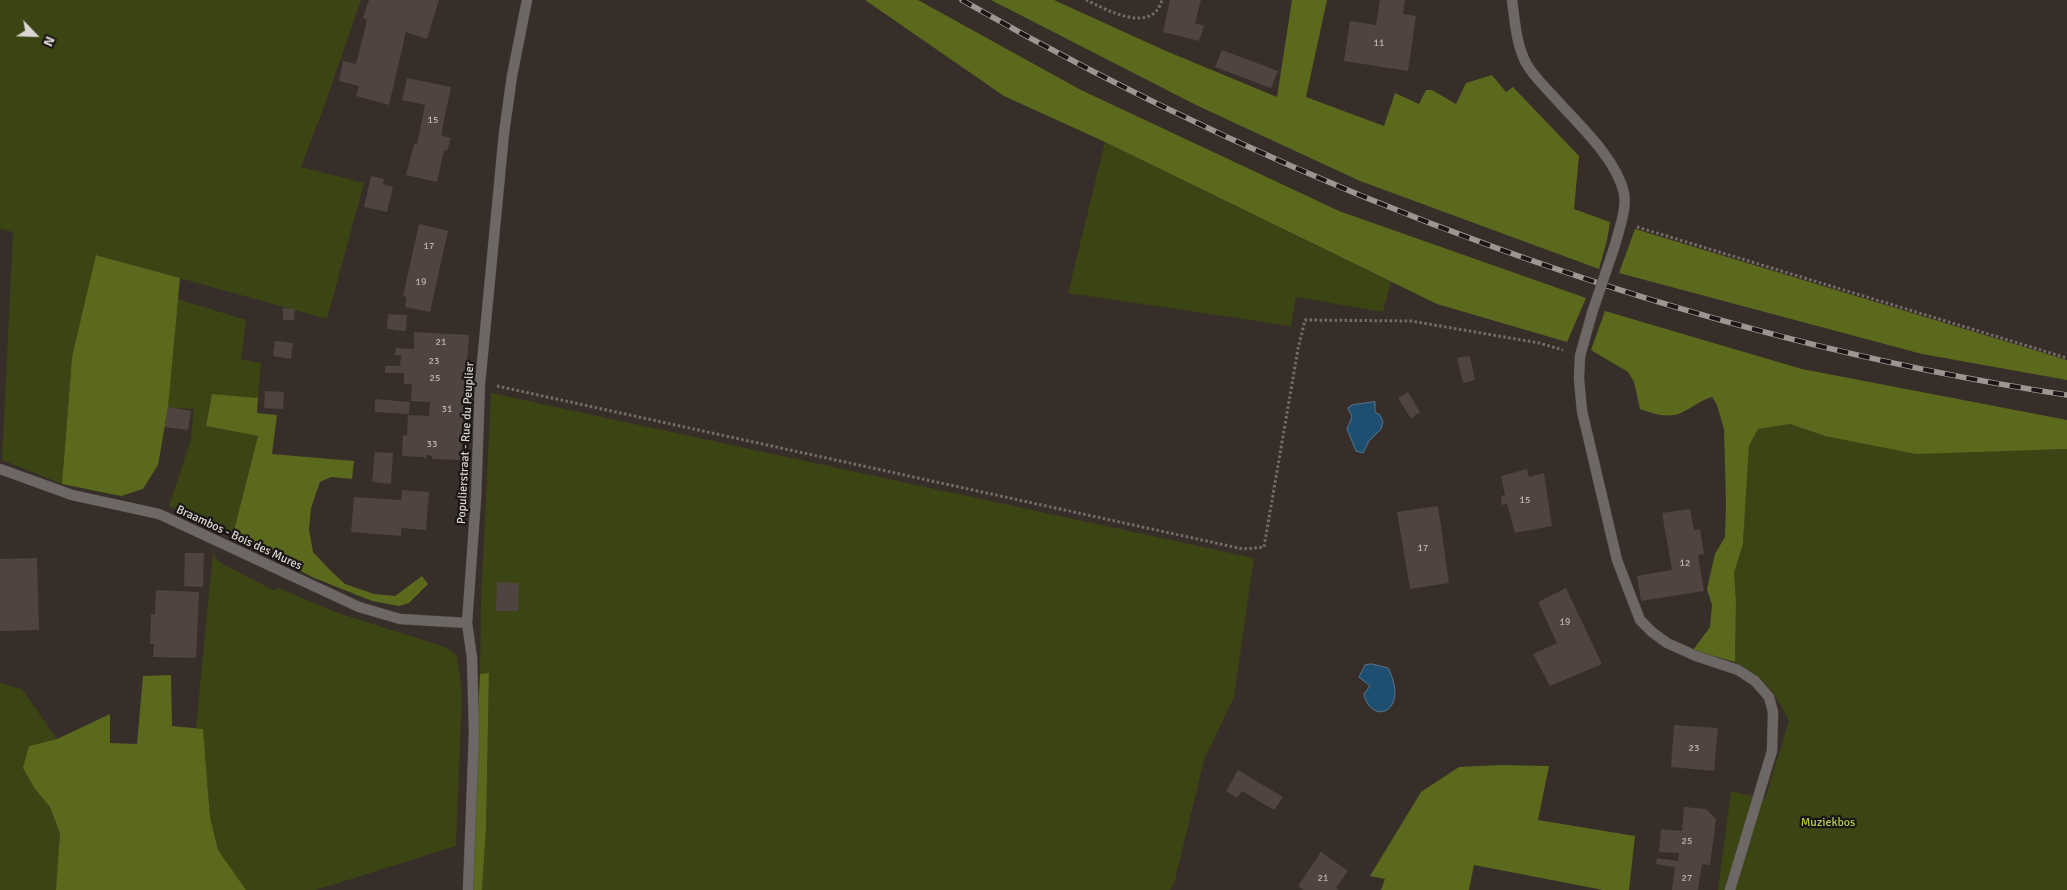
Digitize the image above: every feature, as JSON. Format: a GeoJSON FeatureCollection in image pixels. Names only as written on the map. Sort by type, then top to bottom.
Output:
{"type":"FeatureCollection","features":[{"type":"Feature","properties":{"kind":"street","name":"Populierstraat - Rue du Peuplier"},"geometry":{"type":"LineString","coordinates":[[468,890],[474,714],[472,658],[467,623],[476,498],[480,384],[504,133],[512,76],[527,0]]}},
{"type":"Feature","properties":{"kind":"street"},"geometry":{"type":"LineString","coordinates":[[1512,0],[1518,42],[1526,63],[1540,83],[1603,152],[1617,175],[1624,194],[1621,223],[1580,356],[1579,379],[1582,411],[1618,560],[1640,620],[1652,632],[1667,643],[1696,656],[1738,670],[1755,680],[1769,697],[1773,712],[1772,751],[1730,890]]}},
{"type":"Feature","properties":{"kind":"street","name":"Braambos - Bois des Mures"},"geometry":{"type":"LineString","coordinates":[[0,469],[72,495],[159,514],[359,607],[400,619],[467,623]]}},
{"type":"Feature","properties":{"kind":"path"},"geometry":{"type":"LineString","coordinates":[[1086,0],[1124,16],[1140,19],[1152,16],[1159,9],[1162,0]]}},
{"type":"Feature","properties":{"kind":"path"},"geometry":{"type":"LineString","coordinates":[[1621,223],[2067,358]]}},
{"type":"Feature","properties":{"kind":"path"},"geometry":{"type":"LineString","coordinates":[[494,386],[1243,549],[1264,547],[1296,358],[1305,320],[1411,321],[1539,343],[1580,356]]}},
{"type":"Feature","properties":{"kind":"green space"},"geometry":{"type":"Polygon","coordinates":[[[0,0],[361,0],[301,167],[364,183],[327,319],[97,255],[72,357],[62,484],[2,460],[13,232],[0,229],[0,0]]]}},
{"type":"Feature","properties":{"kind":"green space"},"geometry":{"type":"Polygon","coordinates":[[[865,0],[918,0],[1081,90],[1339,211],[1586,298],[1567,342],[1437,304],[1105,142],[1004,96],[865,0]]]}},
{"type":"Feature","properties":{"kind":"green space"},"geometry":{"type":"Polygon","coordinates":[[[991,0],[1054,0],[1166,51],[1277,97],[1292,0],[1327,0],[1306,97],[1384,126],[1395,93],[1419,104],[1426,90],[1432,90],[1456,104],[1466,83],[1492,75],[1506,92],[1513,87],[1579,156],[1574,209],[1610,222],[1599,269],[1360,181],[1196,105],[991,0]]]}},
{"type":"Feature","properties":{"kind":"green space"},"geometry":{"type":"Polygon","coordinates":[[[1105,142],[1391,282],[1383,312],[1296,297],[1291,326],[1068,293],[1105,142]]]}},
{"type":"Feature","properties":{"kind":"green space"},"geometry":{"type":"Polygon","coordinates":[[[1635,229],[2067,360],[2067,380],[1922,354],[1619,273],[1635,229]]]}},
{"type":"Feature","properties":{"kind":"green space"},"geometry":{"type":"Polygon","coordinates":[[[96,255],[180,278],[168,408],[158,465],[143,489],[121,496],[62,484],[72,357],[96,255]]]}},
{"type":"Feature","properties":{"kind":"green space"},"geometry":{"type":"Polygon","coordinates":[[[178,299],[246,320],[241,359],[261,363],[258,398],[212,394],[206,426],[258,436],[233,534],[169,506],[191,439],[194,409],[168,408],[178,299]]]}},
{"type":"Feature","properties":{"kind":"green space"},"geometry":{"type":"Polygon","coordinates":[[[1605,311],[1802,369],[2067,420],[2067,449],[1916,454],[1825,436],[1790,424],[1758,429],[1749,446],[1743,544],[1734,573],[1736,600],[1735,662],[1693,650],[1710,627],[1712,605],[1707,589],[1715,554],[1725,537],[1724,429],[1717,405],[1712,397],[1673,415],[1656,414],[1640,409],[1634,382],[1628,372],[1591,350],[1605,311]]]}},
{"type":"Feature","properties":{"kind":"green space"},"geometry":{"type":"Polygon","coordinates":[[[491,393],[1254,558],[1234,697],[1204,760],[1175,880],[1170,890],[482,890],[486,828],[489,673],[480,674],[481,602],[491,393]]]}},
{"type":"Feature","properties":{"kind":"green space"},"geometry":{"type":"Polygon","coordinates":[[[212,394],[258,398],[257,413],[277,415],[272,454],[354,461],[352,479],[331,477],[320,482],[311,508],[309,530],[313,552],[345,584],[374,594],[395,596],[422,576],[428,584],[409,603],[399,606],[372,601],[312,577],[233,534],[258,436],[206,426],[212,394]]]}},
{"type":"Feature","properties":{"kind":"green space","name":"Muziekbos"},"geometry":{"type":"Polygon","coordinates":[[[1790,424],[1825,436],[2054,450],[2067,449],[2067,890],[1718,890],[1731,791],[1765,799],[1789,721],[1768,686],[1755,674],[1735,662],[1736,600],[1734,573],[1743,544],[1749,446],[1758,429],[1790,424]]]}},
{"type":"Feature","properties":{"kind":"green space"},"geometry":{"type":"Polygon","coordinates":[[[213,552],[219,562],[273,590],[279,588],[335,612],[445,647],[457,655],[462,692],[456,846],[316,890],[246,890],[218,850],[210,817],[203,729],[196,728],[213,552]]]}},
{"type":"Feature","properties":{"kind":"green space"},"geometry":{"type":"Polygon","coordinates":[[[489,673],[486,828],[482,890],[469,890],[480,674],[489,673]]]}},
{"type":"Feature","properties":{"kind":"green space"},"geometry":{"type":"Polygon","coordinates":[[[171,675],[172,726],[203,729],[210,817],[218,850],[246,890],[56,890],[60,833],[50,807],[35,789],[23,768],[29,746],[57,739],[110,714],[110,743],[137,744],[143,676],[171,675]]]}},
{"type":"Feature","properties":{"kind":"green space"},"geometry":{"type":"Polygon","coordinates":[[[0,683],[22,689],[57,739],[29,746],[35,789],[50,807],[60,833],[56,890],[0,890],[0,683]]]}},
{"type":"Feature","properties":{"kind":"green space"},"geometry":{"type":"Polygon","coordinates":[[[1500,765],[1549,766],[1538,820],[1635,836],[1629,890],[1603,890],[1474,865],[1469,890],[1381,890],[1385,879],[1370,876],[1421,792],[1459,767],[1500,765]]]}},
{"type":"Feature","properties":{"kind":"water"},"geometry":{"type":"Polygon","coordinates":[[[1375,402],[1375,412],[1380,415],[1383,422],[1381,429],[1369,441],[1363,453],[1356,451],[1347,429],[1352,417],[1348,408],[1352,405],[1375,402]]]}},
{"type":"Feature","properties":{"kind":"water"},"geometry":{"type":"Polygon","coordinates":[[[1372,664],[1388,668],[1392,676],[1395,697],[1391,706],[1383,712],[1374,710],[1368,704],[1364,694],[1370,686],[1359,677],[1365,665],[1372,664]]]}},
{"type":"Feature","properties":{"kind":"building"},"geometry":{"type":"Polygon","coordinates":[[[369,0],[439,0],[427,39],[406,32],[389,105],[356,96],[359,86],[339,81],[343,61],[356,64],[367,20],[363,18],[369,0]]]}},
{"type":"Feature","properties":{"kind":"building"},"geometry":{"type":"Polygon","coordinates":[[[1170,0],[1201,0],[1195,23],[1204,26],[1199,41],[1163,32],[1170,0]]]}},
{"type":"Feature","properties":{"kind":"building"},"geometry":{"type":"Polygon","coordinates":[[[1380,0],[1405,0],[1403,14],[1416,16],[1408,71],[1344,61],[1350,21],[1376,25],[1380,0]]]}},
{"type":"Feature","properties":{"kind":"building"},"geometry":{"type":"Polygon","coordinates":[[[1222,50],[1278,71],[1271,88],[1215,67],[1222,50]]]}},
{"type":"Feature","properties":{"kind":"building"},"geometry":{"type":"Polygon","coordinates":[[[407,78],[451,87],[441,135],[451,138],[447,151],[444,150],[437,182],[406,175],[414,144],[417,144],[425,105],[402,100],[407,78]]]}},
{"type":"Feature","properties":{"kind":"building"},"geometry":{"type":"Polygon","coordinates":[[[371,176],[384,179],[383,184],[393,187],[387,212],[364,207],[371,176]]]}},
{"type":"Feature","properties":{"kind":"building"},"geometry":{"type":"Polygon","coordinates":[[[419,224],[448,231],[430,312],[405,307],[407,297],[403,296],[419,224]]]}},
{"type":"Feature","properties":{"kind":"building"},"geometry":{"type":"Polygon","coordinates":[[[283,308],[295,309],[294,320],[283,320],[283,308]]]}},
{"type":"Feature","properties":{"kind":"building"},"geometry":{"type":"Polygon","coordinates":[[[388,314],[407,315],[406,331],[387,329],[388,314]]]}},
{"type":"Feature","properties":{"kind":"building"},"geometry":{"type":"Polygon","coordinates":[[[414,332],[469,335],[461,460],[432,459],[432,456],[426,455],[426,459],[423,457],[402,456],[403,435],[407,436],[408,415],[429,416],[430,402],[411,401],[412,384],[404,384],[404,373],[385,373],[385,366],[400,366],[401,355],[395,355],[396,348],[414,349],[414,332]]]}},
{"type":"Feature","properties":{"kind":"building"},"geometry":{"type":"Polygon","coordinates":[[[275,341],[293,343],[291,359],[273,356],[275,341]]]}},
{"type":"Feature","properties":{"kind":"building"},"geometry":{"type":"Polygon","coordinates":[[[1470,356],[1475,380],[1463,383],[1457,358],[1470,356]]]}},
{"type":"Feature","properties":{"kind":"building"},"geometry":{"type":"Polygon","coordinates":[[[265,391],[284,392],[283,409],[264,408],[265,391]]]}},
{"type":"Feature","properties":{"kind":"building"},"geometry":{"type":"Polygon","coordinates":[[[1408,392],[1420,412],[1411,419],[1398,398],[1408,392]]]}},
{"type":"Feature","properties":{"kind":"building"},"geometry":{"type":"Polygon","coordinates":[[[375,399],[410,402],[409,414],[375,412],[375,399]]]}},
{"type":"Feature","properties":{"kind":"building"},"geometry":{"type":"Polygon","coordinates":[[[168,407],[191,411],[188,430],[165,427],[168,407]]]}},
{"type":"Feature","properties":{"kind":"building"},"geometry":{"type":"Polygon","coordinates":[[[375,452],[393,453],[391,484],[372,482],[375,452]]]}},
{"type":"Feature","properties":{"kind":"building"},"geometry":{"type":"Polygon","coordinates":[[[1527,469],[1529,477],[1544,473],[1552,526],[1515,533],[1507,504],[1502,505],[1501,496],[1505,495],[1501,476],[1527,469]]]}},
{"type":"Feature","properties":{"kind":"building"},"geometry":{"type":"Polygon","coordinates":[[[402,490],[429,492],[426,530],[401,528],[401,536],[351,532],[354,497],[401,500],[402,490]]]}},
{"type":"Feature","properties":{"kind":"building"},"geometry":{"type":"Polygon","coordinates":[[[1438,506],[1449,583],[1410,589],[1397,512],[1438,506]]]}},
{"type":"Feature","properties":{"kind":"building"},"geometry":{"type":"Polygon","coordinates":[[[1690,509],[1694,530],[1700,529],[1704,554],[1698,555],[1704,591],[1641,601],[1637,576],[1672,570],[1662,513],[1690,509]]]}},
{"type":"Feature","properties":{"kind":"building"},"geometry":{"type":"Polygon","coordinates":[[[185,553],[204,553],[203,587],[184,586],[185,553]]]}},
{"type":"Feature","properties":{"kind":"building"},"geometry":{"type":"Polygon","coordinates":[[[37,558],[39,630],[0,631],[0,559],[37,558]]]}},
{"type":"Feature","properties":{"kind":"building"},"geometry":{"type":"Polygon","coordinates":[[[497,582],[519,583],[518,611],[496,611],[497,582]]]}},
{"type":"Feature","properties":{"kind":"building"},"geometry":{"type":"Polygon","coordinates":[[[1566,588],[1602,664],[1550,686],[1533,654],[1557,643],[1538,602],[1566,588]]]}},
{"type":"Feature","properties":{"kind":"building"},"geometry":{"type":"Polygon","coordinates":[[[156,590],[199,592],[196,658],[153,657],[154,644],[150,644],[151,614],[155,614],[156,590]]]}},
{"type":"Feature","properties":{"kind":"building"},"geometry":{"type":"Polygon","coordinates":[[[1674,725],[1718,728],[1714,771],[1671,767],[1674,725]]]}},
{"type":"Feature","properties":{"kind":"building"},"geometry":{"type":"Polygon","coordinates":[[[1238,770],[1283,797],[1274,810],[1242,791],[1237,798],[1226,791],[1238,770]]]}},
{"type":"Feature","properties":{"kind":"building"},"geometry":{"type":"Polygon","coordinates":[[[1684,807],[1706,809],[1716,819],[1710,865],[1702,864],[1698,890],[1672,890],[1675,867],[1656,864],[1657,858],[1678,861],[1679,853],[1659,852],[1661,829],[1682,831],[1684,807]]]}},
{"type":"Feature","properties":{"kind":"building"},"geometry":{"type":"Polygon","coordinates":[[[1321,852],[1348,871],[1336,888],[1338,890],[1304,890],[1298,886],[1321,852]]]}},
{"type":"Feature","properties":{"kind":"railway"},"geometry":{"type":"LineString","coordinates":[[962,0],[1090,70],[1223,135],[1358,195],[1497,248],[1637,295],[1780,336],[1923,369],[2067,395]]}}]}
